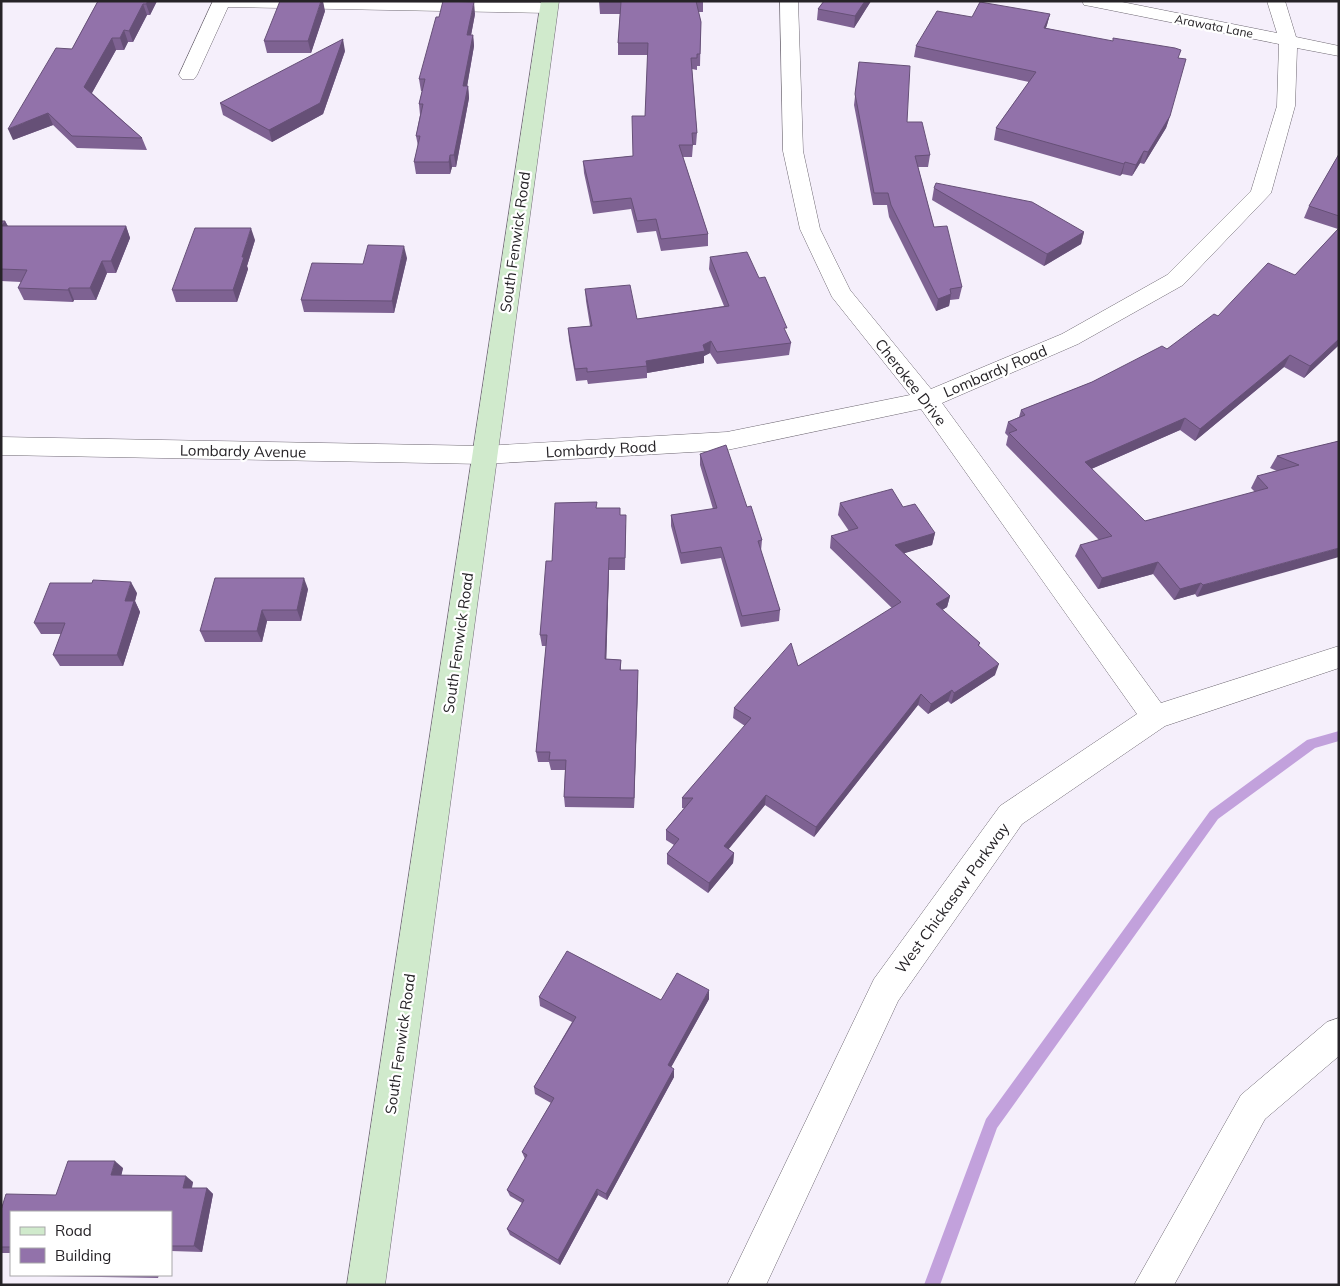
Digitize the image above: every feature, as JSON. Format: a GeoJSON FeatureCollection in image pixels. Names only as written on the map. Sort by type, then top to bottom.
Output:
{"type":"FeatureCollection","features":[{"type":"Feature","properties":{"kind":"street","name":"Cherokee Drive"},"geometry":{"type":"LineString","coordinates":[[788,1],[793,150],[810,229],[840,292],[927,400],[1155,717]]}},
{"type":"Feature","properties":{"kind":"street","name":"Arawata Lane"},"geometry":{"type":"LineString","coordinates":[[1090,1],[1288,40],[1339,52]]}},
{"type":"Feature","properties":{"kind":"street","name":"Lombardy Road"},"geometry":{"type":"LineString","coordinates":[[484,456],[727,441],[927,400],[1070,339],[1175,280],[1261,194],[1286,106],[1288,40],[1276,1]]}},
{"type":"Feature","properties":{"kind":"street"},"geometry":{"type":"LineString","coordinates":[[188,75],[222,2],[549,5]]}},
{"type":"Feature","properties":{"kind":"street","name":"South Fenwick Road"},"geometry":{"type":"LineString","coordinates":[[366,1285],[549,5]]}},
{"type":"Feature","properties":{"kind":"street","name":"Lombardy Avenue"},"geometry":{"type":"LineString","coordinates":[[1,446],[484,456]]}},
{"type":"Feature","properties":{"kind":"street","name":"West Chickasaw Parkway"},"geometry":{"type":"LineString","coordinates":[[746,1285],[886,990],[1011,815],[1155,717],[1339,657]]}},
{"type":"Feature","properties":{"kind":"street"},"geometry":{"type":"LineString","coordinates":[[1153,1285],[1253,1107],[1339,1034]]}},
{"type":"Feature","properties":{"kind":"building"},"geometry":{"type":"Polygon","coordinates":[[[98,1],[148,1],[146,4],[143,4],[129,31],[124,30],[120,38],[112,38],[84,87],[142,138],[72,136],[48,113],[8,129],[56,48],[72,49],[98,1]]]}},
{"type":"Feature","properties":{"kind":"building"},"geometry":{"type":"Polygon","coordinates":[[[280,1],[321,1],[308,41],[264,41],[280,1]]]}},
{"type":"Feature","properties":{"kind":"building"},"geometry":{"type":"Polygon","coordinates":[[[443,1],[474,2],[467,35],[473,35],[463,86],[468,86],[454,155],[450,155],[449,162],[414,162],[420,136],[416,136],[423,104],[419,104],[425,79],[419,79],[436,17],[439,17],[443,1]]]}},
{"type":"Feature","properties":{"kind":"building"},"geometry":{"type":"Polygon","coordinates":[[[599,1],[696,1],[701,22],[700,54],[697,54],[697,58],[691,58],[697,133],[692,133],[693,145],[679,145],[708,234],[661,239],[656,219],[637,221],[631,198],[593,202],[583,161],[633,156],[632,116],[645,116],[648,43],[618,43],[621,2],[599,1]]]}},
{"type":"Feature","properties":{"kind":"building"},"geometry":{"type":"Polygon","coordinates":[[[824,1],[865,1],[855,16],[818,9],[824,1]]]}},
{"type":"Feature","properties":{"kind":"building"},"geometry":{"type":"Polygon","coordinates":[[[980,2],[1050,14],[1044,28],[1113,41],[1113,38],[1181,50],[1178,58],[1186,59],[1170,116],[1148,152],[1144,151],[1136,165],[1125,162],[1124,164],[996,128],[1036,72],[916,46],[937,11],[972,17],[980,2]]]}},
{"type":"Feature","properties":{"kind":"building"},"geometry":{"type":"Polygon","coordinates":[[[343,39],[320,103],[269,130],[220,103],[343,39]]]}},
{"type":"Feature","properties":{"kind":"building"},"geometry":{"type":"Polygon","coordinates":[[[859,62],[910,66],[907,122],[922,122],[930,155],[915,156],[934,227],[947,226],[962,287],[950,289],[951,294],[938,299],[891,205],[888,193],[874,193],[855,94],[859,62]]]}},
{"type":"Feature","properties":{"kind":"building"},"geometry":{"type":"Polygon","coordinates":[[[1339,154],[1339,216],[1309,206],[1339,154]]]}},
{"type":"Feature","properties":{"kind":"building"},"geometry":{"type":"Polygon","coordinates":[[[936,183],[1032,202],[1084,232],[1047,254],[934,188],[936,183]]]}},
{"type":"Feature","properties":{"kind":"building"},"geometry":{"type":"Polygon","coordinates":[[[1,221],[5,221],[2,226],[126,226],[111,261],[102,261],[90,288],[69,288],[68,290],[18,288],[27,270],[1,269],[1,221]]]}},
{"type":"Feature","properties":{"kind":"building"},"geometry":{"type":"Polygon","coordinates":[[[195,228],[251,228],[233,290],[172,290],[195,228]]]}},
{"type":"Feature","properties":{"kind":"building"},"geometry":{"type":"Polygon","coordinates":[[[1339,228],[1339,339],[1310,366],[1290,355],[1200,429],[1185,418],[1085,462],[1145,521],[1268,488],[1257,476],[1299,465],[1277,456],[1339,441],[1339,548],[1203,585],[1201,583],[1180,589],[1158,562],[1102,578],[1080,545],[1112,536],[1009,433],[1017,430],[1008,422],[1025,415],[1021,410],[1092,382],[1162,346],[1167,349],[1214,314],[1218,316],[1268,263],[1295,275],[1339,228]]]}},
{"type":"Feature","properties":{"kind":"building"},"geometry":{"type":"Polygon","coordinates":[[[368,245],[404,246],[392,301],[301,300],[312,263],[363,264],[368,245]]]}},
{"type":"Feature","properties":{"kind":"building"},"geometry":{"type":"Polygon","coordinates":[[[747,252],[759,278],[765,277],[787,328],[784,328],[791,343],[717,352],[711,341],[703,345],[705,351],[646,361],[647,366],[587,372],[587,368],[575,369],[568,328],[592,326],[585,289],[630,285],[637,319],[729,306],[710,257],[747,252]]]}},
{"type":"Feature","properties":{"kind":"building"},"geometry":{"type":"Polygon","coordinates":[[[726,445],[747,507],[751,506],[762,540],[758,541],[780,610],[742,616],[721,547],[681,553],[671,515],[717,508],[700,454],[726,445]]]}},
{"type":"Feature","properties":{"kind":"building"},"geometry":{"type":"Polygon","coordinates":[[[892,489],[903,507],[915,504],[935,533],[895,545],[950,596],[936,604],[980,643],[978,645],[999,664],[954,693],[952,690],[931,704],[921,694],[816,827],[766,795],[724,846],[734,853],[709,883],[667,854],[679,839],[666,830],[693,798],[682,798],[751,718],[734,708],[791,643],[798,666],[901,602],[831,536],[858,528],[840,503],[892,489]]]}},
{"type":"Feature","properties":{"kind":"building"},"geometry":{"type":"Polygon","coordinates":[[[597,502],[596,508],[620,508],[620,515],[626,515],[625,558],[609,558],[605,659],[621,660],[620,670],[638,670],[634,798],[564,797],[566,760],[549,760],[550,752],[536,752],[547,635],[540,635],[546,561],[552,561],[555,503],[597,502]]]}},
{"type":"Feature","properties":{"kind":"building"},"geometry":{"type":"Polygon","coordinates":[[[215,578],[304,578],[297,610],[262,610],[257,631],[200,631],[215,578]]]}},
{"type":"Feature","properties":{"kind":"building"},"geometry":{"type":"Polygon","coordinates":[[[93,580],[131,582],[125,601],[134,601],[117,655],[53,655],[65,623],[34,623],[50,583],[92,583],[93,580]]]}},
{"type":"Feature","properties":{"kind":"building"},"geometry":{"type":"Polygon","coordinates":[[[567,951],[661,1000],[677,973],[709,990],[668,1065],[674,1069],[606,1194],[597,1189],[558,1260],[507,1229],[524,1200],[507,1190],[527,1155],[522,1152],[554,1098],[534,1087],[576,1017],[539,997],[567,951]]]}},
{"type":"Feature","properties":{"kind":"building"},"geometry":{"type":"Polygon","coordinates":[[[68,1161],[115,1161],[111,1175],[186,1176],[183,1188],[207,1188],[194,1246],[172,1246],[172,1211],[10,1211],[10,1247],[1,1247],[1,1210],[6,1194],[56,1195],[68,1161]]]}},
{"type":"Feature","properties":{"kind":"waterway"},"geometry":{"type":"LineString","coordinates":[[932,1285],[991,1124],[1214,815],[1311,744],[1339,736]]}}]}
